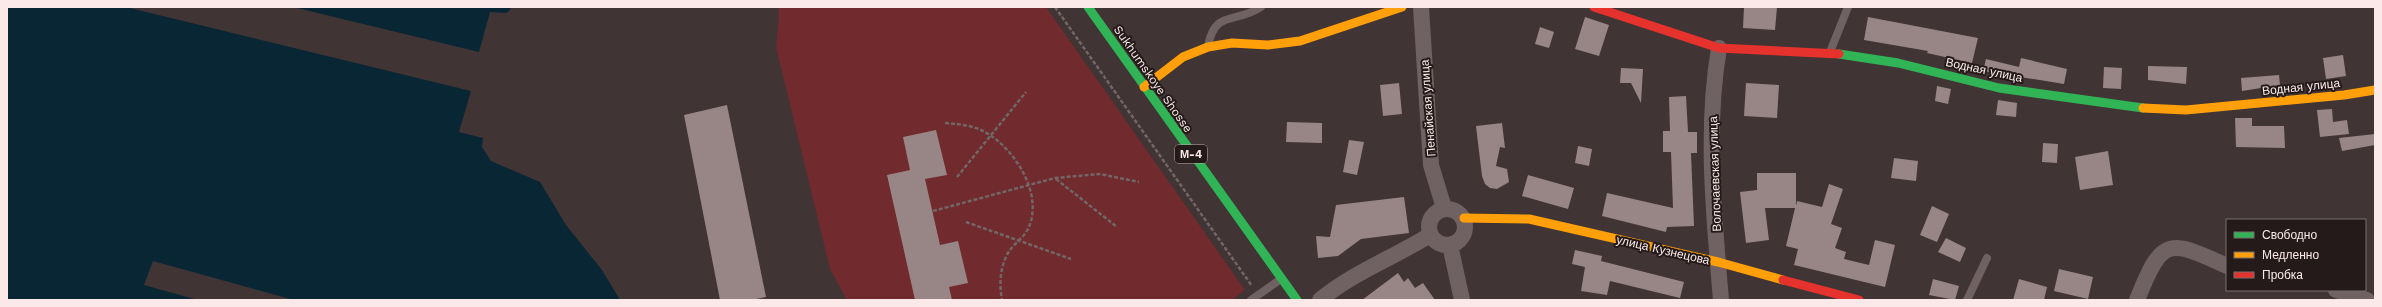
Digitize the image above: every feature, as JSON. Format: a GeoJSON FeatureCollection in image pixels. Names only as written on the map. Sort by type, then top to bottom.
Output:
{"type":"FeatureCollection","features":[{"type":"Feature","properties":{"kind":"main road","name":"Sukhumskoye Shosse"},"geometry":{"type":"LineString","coordinates":[[1088,7],[1297,300]]}},
{"type":"Feature","properties":{"kind":"main road"},"geometry":{"type":"LineString","coordinates":[[1144,87],[1183,57],[1208,47],[1232,43],[1268,45],[1300,41],[1355,21],[1402,7]]}},
{"type":"Feature","properties":{"kind":"main road","name":"Водная улица"},"geometry":{"type":"LineString","coordinates":[[1594,7],[1719,48],[1830,52],[1898,63],[1998,88],[2144,108],[2186,110],[2344,95],[2375,90]]}},
{"type":"Feature","properties":{"kind":"main road","name":"улица Кузнецова"},"geometry":{"type":"LineString","coordinates":[[1464,218],[1529,220],[1718,262],[1859,300]]}},
{"type":"Feature","properties":{"kind":"street","name":"Пенайская улица"},"geometry":{"type":"LineString","coordinates":[[1421,7],[1431,165],[1444,208]]}},
{"type":"Feature","properties":{"kind":"street","name":"Волочаевская улица"},"geometry":{"type":"LineString","coordinates":[[1719,48],[1714,78],[1712,158],[1721,300]]}},
{"type":"Feature","properties":{"kind":"street"},"geometry":{"type":"LineString","coordinates":[[1444,208],[1452,208],[1464,218],[1464,235],[1458,242],[1450,245],[1442,245],[1430,235],[1428,227],[1430,218],[1436,211],[1444,208]]}},
{"type":"Feature","properties":{"kind":"street"},"geometry":{"type":"LineString","coordinates":[[1320,300],[1356,274],[1399,254],[1430,235]]}},
{"type":"Feature","properties":{"kind":"street"},"geometry":{"type":"LineString","coordinates":[[1450,245],[1462,300]]}},
{"type":"Feature","properties":{"kind":"street"},"geometry":{"type":"LineString","coordinates":[[2137,300],[2150,266],[2162,252],[2177,247],[2183,248],[2195,251],[2226,266]]}},
{"type":"Feature","properties":{"kind":"street"},"geometry":{"type":"LineString","coordinates":[[2339,291],[2367,300]]}},
{"type":"Feature","properties":{"kind":"lane"},"geometry":{"type":"LineString","coordinates":[[1208,47],[1211,32],[1220,21],[1238,17],[1261,7]]}},
{"type":"Feature","properties":{"kind":"lane"},"geometry":{"type":"LineString","coordinates":[[1830,52],[1848,7]]}},
{"type":"Feature","properties":{"kind":"lane"},"geometry":{"type":"LineString","coordinates":[[1967,300],[1987,258]]}},
{"type":"Feature","properties":{"kind":"lane"},"geometry":{"type":"LineString","coordinates":[[1251,300],[1281,278]]}},
{"type":"Feature","properties":{"kind":"path"},"geometry":{"type":"LineString","coordinates":[[1055,7],[1258,294]]}},
{"type":"Feature","properties":{"kind":"path"},"geometry":{"type":"LineString","coordinates":[[957,177],[1026,92]]}},
{"type":"Feature","properties":{"kind":"path"},"geometry":{"type":"LineString","coordinates":[[945,123],[967,125],[990,136],[1021,164],[1028,185],[1032,200],[1031,216],[1028,229],[1009,251],[1003,264],[1000,284],[1002,300]]}},
{"type":"Feature","properties":{"kind":"path"},"geometry":{"type":"LineString","coordinates":[[933,211],[1055,178],[1100,174],[1139,182]]}},
{"type":"Feature","properties":{"kind":"path"},"geometry":{"type":"LineString","coordinates":[[1055,178],[1118,227]]}},
{"type":"Feature","properties":{"kind":"path"},"geometry":{"type":"LineString","coordinates":[[966,222],[1071,259]]}},
{"type":"Feature","properties":{"kind":"shaded area"},"geometry":{"type":"Polygon","coordinates":[[[778,7],[1046,7],[1245,290],[1232,300],[847,300],[830,269],[776,47],[779,17],[778,7]]]}},
{"type":"Feature","properties":{"kind":"water"},"geometry":{"type":"Polygon","coordinates":[[[7,7],[126,7],[471,91],[459,132],[483,138],[482,147],[491,161],[540,182],[566,225],[602,270],[620,300],[294,300],[153,261],[144,285],[198,300],[7,300],[7,7]]]}},
{"type":"Feature","properties":{"kind":"water"},"geometry":{"type":"Polygon","coordinates":[[[293,7],[512,7],[507,13],[490,12],[479,52],[293,7]]]}},
{"type":"Feature","properties":{"kind":"building"},"geometry":{"type":"Polygon","coordinates":[[[1744,7],[1777,7],[1775,30],[1743,28],[1744,7]]]}},
{"type":"Feature","properties":{"kind":"building"},"geometry":{"type":"Polygon","coordinates":[[[1585,17],[1609,25],[1599,56],[1575,49],[1585,17]]]}},
{"type":"Feature","properties":{"kind":"building"},"geometry":{"type":"Polygon","coordinates":[[[1868,17],[1978,38],[1972,63],[1927,53],[1928,51],[1864,40],[1868,17]]]}},
{"type":"Feature","properties":{"kind":"building"},"geometry":{"type":"Polygon","coordinates":[[[1540,27],[1554,32],[1549,48],[1535,44],[1540,27]]]}},
{"type":"Feature","properties":{"kind":"building"},"geometry":{"type":"Polygon","coordinates":[[[2343,55],[2346,76],[2326,79],[2323,58],[2343,55]]]}},
{"type":"Feature","properties":{"kind":"building"},"geometry":{"type":"Polygon","coordinates":[[[2021,58],[2067,69],[2064,84],[1983,71],[1986,59],[2019,67],[2021,58]]]}},
{"type":"Feature","properties":{"kind":"building"},"geometry":{"type":"Polygon","coordinates":[[[2148,66],[2187,67],[2186,84],[2148,80],[2148,66]]]}},
{"type":"Feature","properties":{"kind":"building"},"geometry":{"type":"Polygon","coordinates":[[[2104,67],[2122,68],[2121,89],[2103,88],[2104,67]]]}},
{"type":"Feature","properties":{"kind":"building"},"geometry":{"type":"Polygon","coordinates":[[[1621,68],[1643,69],[1641,103],[1631,83],[1620,83],[1621,68]]]}},
{"type":"Feature","properties":{"kind":"building"},"geometry":{"type":"Polygon","coordinates":[[[2279,75],[2280,85],[2242,91],[2241,78],[2279,75]]]}},
{"type":"Feature","properties":{"kind":"building"},"geometry":{"type":"Polygon","coordinates":[[[1399,83],[1402,114],[1383,116],[1380,85],[1399,83]]]}},
{"type":"Feature","properties":{"kind":"building"},"geometry":{"type":"Polygon","coordinates":[[[1746,83],[1779,85],[1777,118],[1744,116],[1746,83]]]}},
{"type":"Feature","properties":{"kind":"building"},"geometry":{"type":"Polygon","coordinates":[[[1937,86],[1951,89],[1948,104],[1935,101],[1937,86]]]}},
{"type":"Feature","properties":{"kind":"building"},"geometry":{"type":"Polygon","coordinates":[[[1686,96],[1688,132],[1697,132],[1697,153],[1691,153],[1694,226],[1667,227],[1666,232],[1602,216],[1607,193],[1673,208],[1671,152],[1663,152],[1663,131],[1670,131],[1669,97],[1686,96]]]}},
{"type":"Feature","properties":{"kind":"building"},"geometry":{"type":"Polygon","coordinates":[[[1998,100],[2017,103],[2016,117],[1996,115],[1998,100]]]}},
{"type":"Feature","properties":{"kind":"building"},"geometry":{"type":"Polygon","coordinates":[[[727,105],[766,297],[751,300],[720,300],[684,115],[727,105]]]}},
{"type":"Feature","properties":{"kind":"building"},"geometry":{"type":"Polygon","coordinates":[[[2332,109],[2333,122],[2347,120],[2349,134],[2320,137],[2317,110],[2332,109]]]}},
{"type":"Feature","properties":{"kind":"building"},"geometry":{"type":"Polygon","coordinates":[[[2235,118],[2252,118],[2252,126],[2284,126],[2285,148],[2236,147],[2235,118]]]}},
{"type":"Feature","properties":{"kind":"building"},"geometry":{"type":"Polygon","coordinates":[[[1287,122],[1322,123],[1322,143],[1286,142],[1287,122]]]}},
{"type":"Feature","properties":{"kind":"building"},"geometry":{"type":"Polygon","coordinates":[[[1502,123],[1505,148],[1500,147],[1496,166],[1507,169],[1509,182],[1497,189],[1490,188],[1485,184],[1482,176],[1476,126],[1502,123]]]}},
{"type":"Feature","properties":{"kind":"building"},"geometry":{"type":"Polygon","coordinates":[[[936,130],[947,175],[925,179],[940,245],[958,241],[968,283],[949,287],[952,300],[915,300],[887,175],[910,170],[903,137],[936,130]]]}},
{"type":"Feature","properties":{"kind":"building"},"geometry":{"type":"Polygon","coordinates":[[[2375,134],[2375,145],[2342,151],[2339,138],[2375,134]]]}},
{"type":"Feature","properties":{"kind":"building"},"geometry":{"type":"Polygon","coordinates":[[[1349,140],[1364,142],[1357,175],[1343,172],[1349,140]]]}},
{"type":"Feature","properties":{"kind":"building"},"geometry":{"type":"Polygon","coordinates":[[[2043,143],[2058,144],[2057,163],[2042,162],[2043,143]]]}},
{"type":"Feature","properties":{"kind":"building"},"geometry":{"type":"Polygon","coordinates":[[[1578,146],[1592,149],[1589,166],[1575,163],[1578,146]]]}},
{"type":"Feature","properties":{"kind":"building"},"geometry":{"type":"Polygon","coordinates":[[[2108,151],[2113,185],[2080,190],[2075,157],[2108,151]]]}},
{"type":"Feature","properties":{"kind":"building"},"geometry":{"type":"Polygon","coordinates":[[[1894,158],[1918,161],[1916,181],[1891,178],[1894,158]]]}},
{"type":"Feature","properties":{"kind":"building"},"geometry":{"type":"Polygon","coordinates":[[[1757,173],[1796,173],[1796,206],[1797,201],[1822,207],[1829,184],[1843,189],[1831,224],[1842,228],[1835,248],[1846,252],[1844,259],[1869,265],[1875,240],[1895,245],[1885,287],[1794,265],[1798,249],[1786,246],[1795,208],[1765,208],[1769,240],[1746,243],[1740,192],[1757,190],[1757,173]]]}},
{"type":"Feature","properties":{"kind":"building"},"geometry":{"type":"Polygon","coordinates":[[[1528,175],[1574,188],[1568,209],[1522,196],[1528,175]]]}},
{"type":"Feature","properties":{"kind":"building"},"geometry":{"type":"Polygon","coordinates":[[[1404,197],[1409,233],[1361,239],[1338,256],[1318,258],[1316,236],[1330,237],[1336,205],[1404,197]]]}},
{"type":"Feature","properties":{"kind":"building"},"geometry":{"type":"Polygon","coordinates":[[[1932,206],[1949,214],[1937,242],[1920,235],[1932,206]]]}},
{"type":"Feature","properties":{"kind":"building"},"geometry":{"type":"Polygon","coordinates":[[[1946,238],[1966,248],[1960,262],[1938,252],[1946,238]]]}},
{"type":"Feature","properties":{"kind":"building"},"geometry":{"type":"Polygon","coordinates":[[[1575,250],[1602,256],[1601,261],[1684,282],[1680,298],[1610,281],[1607,295],[1581,291],[1585,267],[1572,264],[1575,250]]]}},
{"type":"Feature","properties":{"kind":"building"},"geometry":{"type":"Polygon","coordinates":[[[2059,269],[2093,277],[2088,299],[2054,291],[2059,269]]]}},
{"type":"Feature","properties":{"kind":"building"},"geometry":{"type":"Polygon","coordinates":[[[1398,273],[1404,282],[1408,278],[1415,288],[1423,283],[1435,300],[1362,300],[1398,273]]]}},
{"type":"Feature","properties":{"kind":"building"},"geometry":{"type":"Polygon","coordinates":[[[1933,279],[1959,286],[1955,300],[1929,295],[1933,279]]]}},
{"type":"Feature","properties":{"kind":"building"},"geometry":{"type":"Polygon","coordinates":[[[2019,279],[2047,287],[2044,300],[2013,300],[2019,279]]]}},
{"type":"Feature","properties":{"kind":"traffic: fast"},"geometry":{"type":"LineString","coordinates":[[1088,7],[1297,300]]}},
{"type":"Feature","properties":{"kind":"traffic: fast"},"geometry":{"type":"LineString","coordinates":[[1839,54],[1898,63],[1999,88],[2143,108]]}},
{"type":"Feature","properties":{"kind":"traffic: slow"},"geometry":{"type":"LineString","coordinates":[[1144,87],[1183,57],[1208,47],[1232,43],[1268,45],[1300,41],[1402,7]]}},
{"type":"Feature","properties":{"kind":"traffic: slow"},"geometry":{"type":"LineString","coordinates":[[2143,108],[2186,110],[2344,95],[2375,90]]}},
{"type":"Feature","properties":{"kind":"traffic: slow"},"geometry":{"type":"LineString","coordinates":[[1464,218],[1529,219],[1718,262],[1783,280]]}},
{"type":"Feature","properties":{"kind":"traffic: jam"},"geometry":{"type":"LineString","coordinates":[[1594,7],[1719,48],[1839,54]]}},
{"type":"Feature","properties":{"kind":"traffic: jam"},"geometry":{"type":"LineString","coordinates":[[1783,280],[1859,300]]}}]}
